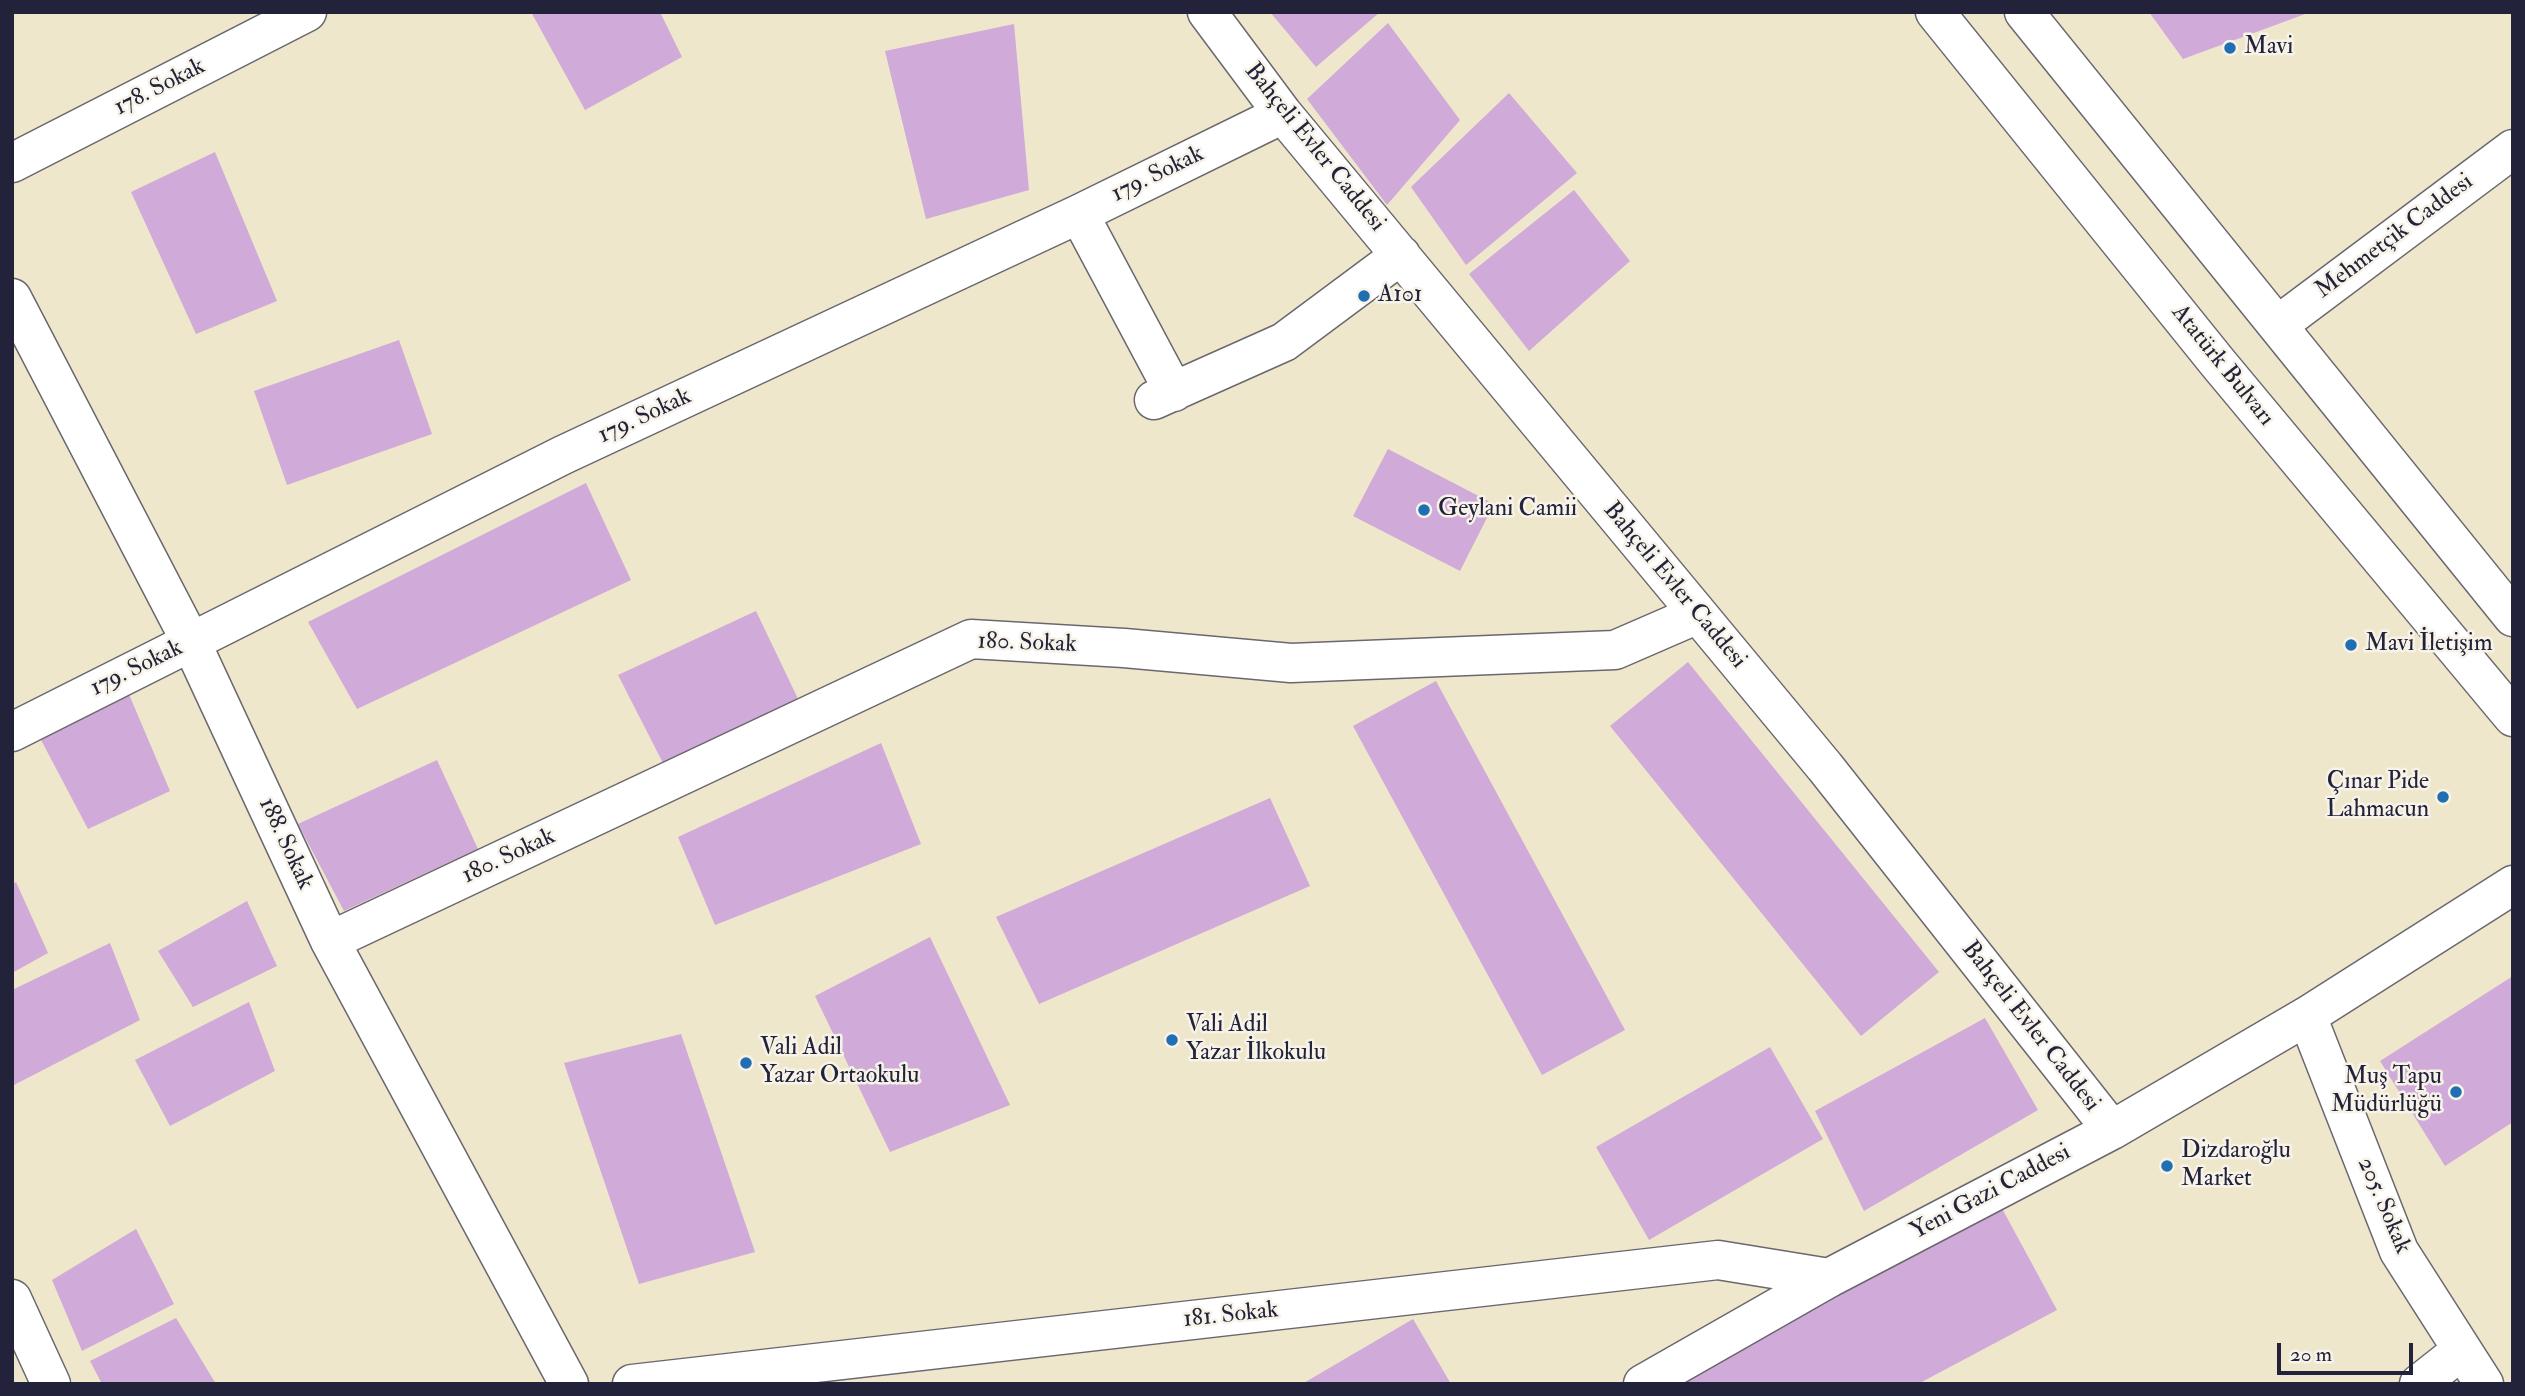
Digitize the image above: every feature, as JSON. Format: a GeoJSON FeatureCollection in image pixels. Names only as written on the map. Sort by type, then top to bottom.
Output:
{"type":"FeatureCollection","features":[{"type":"Feature","properties":{"kind":"street","name":"178. Sokak"},"geometry":{"type":"LineString","coordinates":[[12,163],[307,12]]}},
{"type":"Feature","properties":{"kind":"street","name":"Bahçeli Evler Caddesi"},"geometry":{"type":"LineString","coordinates":[[1207,12],[1283,114],[1825,767],[2112,1129]]}},
{"type":"Feature","properties":{"kind":"street","name":"Atatürk Bulvarı"},"geometry":{"type":"LineString","coordinates":[[1935,12],[2218,363],[2513,717]]}},
{"type":"Feature","properties":{"kind":"street"},"geometry":{"type":"LineString","coordinates":[[2024,12],[2513,617]]}},
{"type":"Feature","properties":{"kind":"street","name":"179. Sokak"},"geometry":{"type":"LineString","coordinates":[[12,732],[563,455],[1079,214],[1283,114]]}},
{"type":"Feature","properties":{"kind":"street","name":"Mehmetçik Caddesi"},"geometry":{"type":"LineString","coordinates":[[2278,325],[2513,149]]}},
{"type":"Feature","properties":{"kind":"street"},"geometry":{"type":"LineString","coordinates":[[1079,214],[1164,396],[1284,342],[1401,255]]}},
{"type":"Feature","properties":{"kind":"street","name":"188. Sokak"},"geometry":{"type":"LineString","coordinates":[[12,298],[191,642],[330,941],[569,1384]]}},
{"type":"Feature","properties":{"kind":"street","name":"180. Sokak"},"geometry":{"type":"LineString","coordinates":[[330,941],[971,639],[1304,663],[1615,650],[1698,614]]}},
{"type":"Feature","properties":{"kind":"street","name":"Yeni Gazi Caddesi"},"geometry":{"type":"LineString","coordinates":[[1643,1384],[1829,1278],[2112,1129],[2307,1016],[2513,885]]}},
{"type":"Feature","properties":{"kind":"street","name":"205. Sokak"},"geometry":{"type":"LineString","coordinates":[[2307,1016],[2399,1251],[2484,1384]]}},
{"type":"Feature","properties":{"kind":"street","name":"181. Sokak"},"geometry":{"type":"LineString","coordinates":[[632,1384],[1717,1261],[1829,1278]]}},
{"type":"Feature","properties":{"kind":"street"},"geometry":{"type":"LineString","coordinates":[[12,1299],[51,1384]]}},
{"type":"Feature","properties":{"kind":"street"},"geometry":{"type":"LineString","coordinates":[[2419,1384],[2462,1350]]}},
{"type":"Feature","properties":{"kind":"building"},"geometry":{"type":"Polygon","coordinates":[[[531,12],[660,12],[682,57],[585,110],[531,12]]]}},
{"type":"Feature","properties":{"kind":"building"},"geometry":{"type":"Polygon","coordinates":[[[1270,12],[1380,12],[1316,67],[1270,12]]]}},
{"type":"Feature","properties":{"kind":"building"},"geometry":{"type":"Polygon","coordinates":[[[2149,12],[2308,12],[2308,13],[2183,59],[2149,12]]]}},
{"type":"Feature","properties":{"kind":"building"},"geometry":{"type":"Polygon","coordinates":[[[1388,23],[1460,120],[1387,205],[1307,99],[1388,23]]]}},
{"type":"Feature","properties":{"kind":"building"},"geometry":{"type":"Polygon","coordinates":[[[1014,24],[1029,190],[926,219],[885,51],[1014,24]]]}},
{"type":"Feature","properties":{"kind":"building"},"geometry":{"type":"Polygon","coordinates":[[[1509,93],[1577,173],[1466,265],[1411,187],[1509,93]]]}},
{"type":"Feature","properties":{"kind":"building"},"geometry":{"type":"Polygon","coordinates":[[[215,152],[277,301],[196,334],[131,192],[215,152]]]}},
{"type":"Feature","properties":{"kind":"building"},"geometry":{"type":"Polygon","coordinates":[[[1574,190],[1630,261],[1529,351],[1469,274],[1574,190]]]}},
{"type":"Feature","properties":{"kind":"building"},"geometry":{"type":"Polygon","coordinates":[[[399,340],[432,434],[287,485],[254,391],[399,340]]]}},
{"type":"Feature","properties":{"kind":"building","name":"Geylani Camii"},"geometry":{"type":"Polygon","coordinates":[[[1388,449],[1494,504],[1460,571],[1353,516],[1388,449]]]}},
{"type":"Feature","properties":{"kind":"building"},"geometry":{"type":"Polygon","coordinates":[[[586,483],[631,580],[357,709],[308,622],[586,483]]]}},
{"type":"Feature","properties":{"kind":"building"},"geometry":{"type":"Polygon","coordinates":[[[756,611],[800,703],[664,765],[618,675],[756,611]]]}},
{"type":"Feature","properties":{"kind":"building"},"geometry":{"type":"Polygon","coordinates":[[[1688,662],[1939,972],[1861,1036],[1610,726],[1688,662]]]}},
{"type":"Feature","properties":{"kind":"building"},"geometry":{"type":"Polygon","coordinates":[[[1436,681],[1625,1030],[1542,1075],[1353,726],[1436,681]]]}},
{"type":"Feature","properties":{"kind":"building"},"geometry":{"type":"Polygon","coordinates":[[[128,692],[170,791],[88,829],[40,738],[128,692]]]}},
{"type":"Feature","properties":{"kind":"building"},"geometry":{"type":"Polygon","coordinates":[[[881,743],[921,844],[715,925],[678,837],[881,743]]]}},
{"type":"Feature","properties":{"kind":"building"},"geometry":{"type":"Polygon","coordinates":[[[437,760],[478,849],[344,911],[298,824],[437,760]]]}},
{"type":"Feature","properties":{"kind":"building"},"geometry":{"type":"Polygon","coordinates":[[[1270,798],[1310,886],[1039,1004],[996,917],[1270,798]]]}},
{"type":"Feature","properties":{"kind":"building"},"geometry":{"type":"Polygon","coordinates":[[[16,882],[48,953],[12,973],[12,884],[16,882]]]}},
{"type":"Feature","properties":{"kind":"building"},"geometry":{"type":"Polygon","coordinates":[[[247,901],[277,966],[193,1007],[158,951],[247,901]]]}},
{"type":"Feature","properties":{"kind":"building"},"geometry":{"type":"Polygon","coordinates":[[[930,937],[1010,1105],[890,1152],[815,996],[930,937]]]}},
{"type":"Feature","properties":{"kind":"building"},"geometry":{"type":"Polygon","coordinates":[[[110,943],[140,1020],[12,1086],[12,990],[110,943]]]}},
{"type":"Feature","properties":{"kind":"building","name":"Muş Tapu Müdürlüğü"},"geometry":{"type":"Polygon","coordinates":[[[2513,976],[2513,1122],[2445,1166],[2380,1061],[2513,976]]]}},
{"type":"Feature","properties":{"kind":"building"},"geometry":{"type":"Polygon","coordinates":[[[249,1002],[275,1071],[170,1126],[135,1060],[249,1002]]]}},
{"type":"Feature","properties":{"kind":"building"},"geometry":{"type":"Polygon","coordinates":[[[1985,1018],[2038,1110],[1864,1211],[1815,1111],[1985,1018]]]}},
{"type":"Feature","properties":{"kind":"building"},"geometry":{"type":"Polygon","coordinates":[[[681,1034],[755,1252],[639,1284],[564,1063],[681,1034]]]}},
{"type":"Feature","properties":{"kind":"building"},"geometry":{"type":"Polygon","coordinates":[[[1770,1047],[1823,1139],[1649,1240],[1596,1147],[1770,1047]]]}},
{"type":"Feature","properties":{"kind":"building"},"geometry":{"type":"Polygon","coordinates":[[[1998,1201],[2057,1310],[1918,1384],[1655,1384],[1998,1201]]]}},
{"type":"Feature","properties":{"kind":"building"},"geometry":{"type":"Polygon","coordinates":[[[136,1229],[174,1304],[82,1351],[52,1280],[136,1229]]]}},
{"type":"Feature","properties":{"kind":"building"},"geometry":{"type":"Polygon","coordinates":[[[176,1318],[216,1384],[102,1384],[90,1361],[176,1318]]]}},
{"type":"Feature","properties":{"kind":"building"},"geometry":{"type":"Polygon","coordinates":[[[1413,1319],[1451,1384],[1302,1384],[1413,1319]]]}},
{"type":"Feature","properties":{"kind":"place","name":"Mavi"},"geometry":{"type":"Point","coordinates":[2230,48]}},
{"type":"Feature","properties":{"kind":"place","name":"A101"},"geometry":{"type":"Point","coordinates":[1364,296]}},
{"type":"Feature","properties":{"kind":"place","name":"Geylani Camii"},"geometry":{"type":"Point","coordinates":[1424,510]}},
{"type":"Feature","properties":{"kind":"place","name":"Mavi İletişim"},"geometry":{"type":"Point","coordinates":[2351,645]}},
{"type":"Feature","properties":{"kind":"place","name":"Çınar Pide Lahmacun"},"geometry":{"type":"Point","coordinates":[2443,797]}},
{"type":"Feature","properties":{"kind":"place","name":"Vali Adil Yazar İlkokulu"},"geometry":{"type":"Point","coordinates":[1172,1040]}},
{"type":"Feature","properties":{"kind":"place","name":"Vali Adil Yazar Ortaokulu"},"geometry":{"type":"Point","coordinates":[746,1063]}},
{"type":"Feature","properties":{"kind":"place","name":"Muş Tapu Müdürlüğü"},"geometry":{"type":"Point","coordinates":[2456,1092]}},
{"type":"Feature","properties":{"kind":"place","name":"Dizdaroğlu Market"},"geometry":{"type":"Point","coordinates":[2167,1166]}}]}
